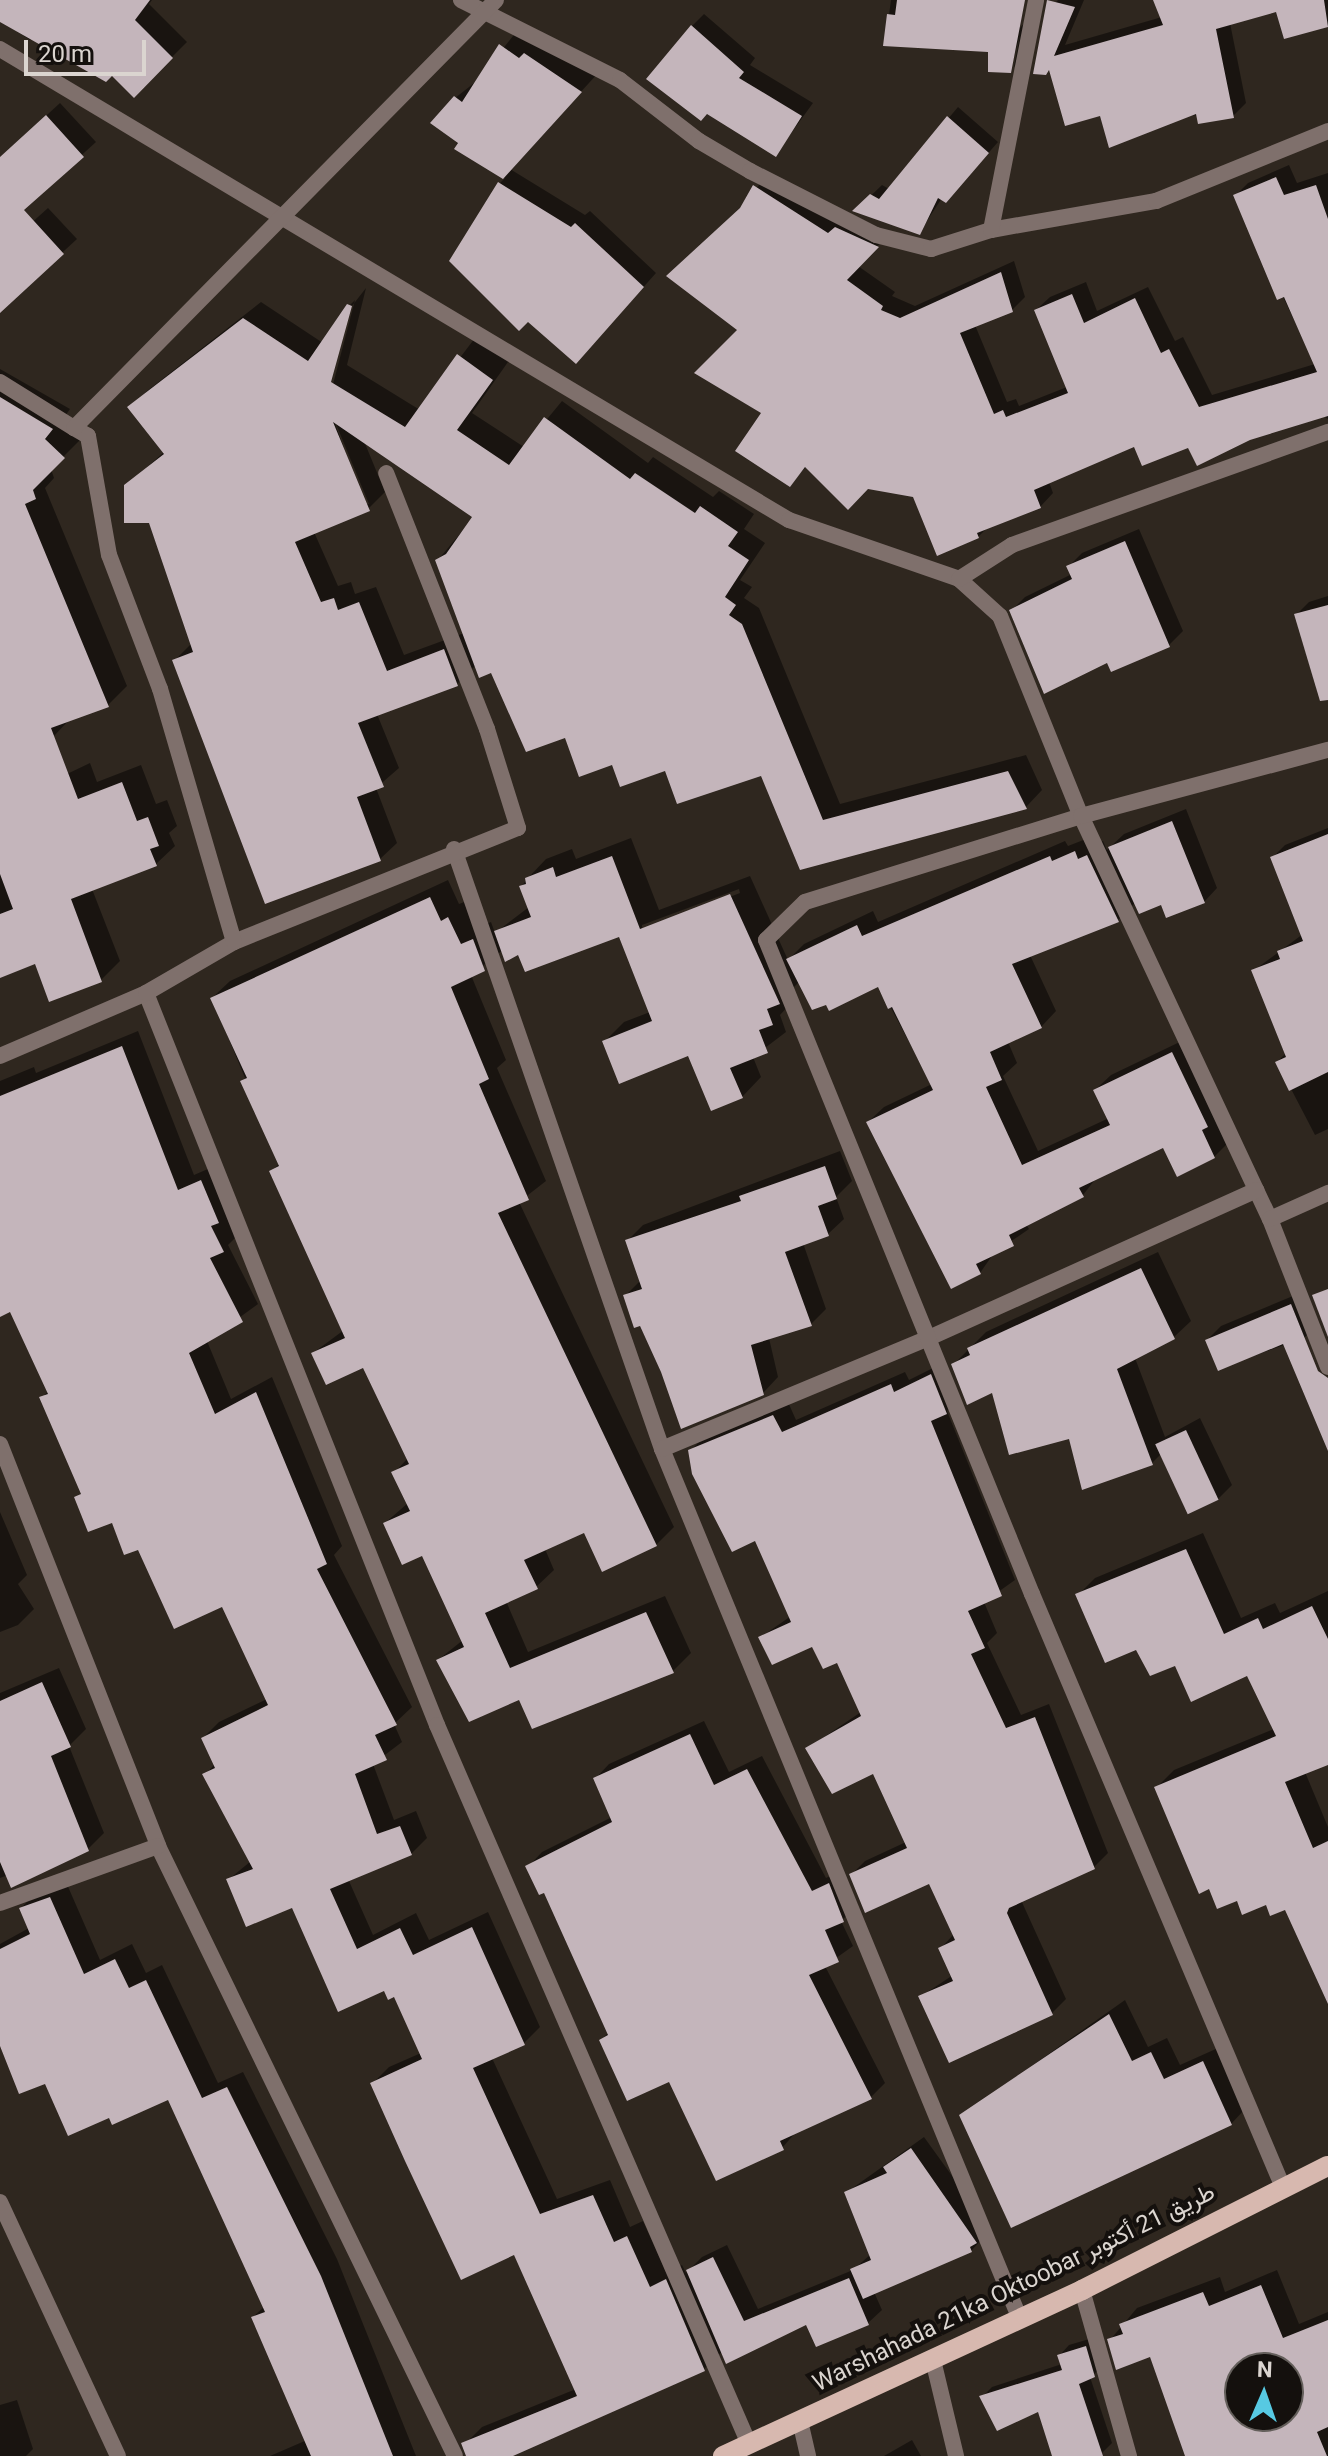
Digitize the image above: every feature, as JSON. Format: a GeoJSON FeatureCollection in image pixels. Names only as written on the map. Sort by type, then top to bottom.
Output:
{"type":"FeatureCollection","features":[{"type":"Feature","properties":{"kind":"main road","name":"Warshahada 21ka Oktoobar طريق 21 أكتوبر"},"geometry":{"type":"LineString","coordinates":[[723,2456],[1082,2290],[1282,2185],[1328,2166]]}},
{"type":"Feature","properties":{"kind":"street"},"geometry":{"type":"LineString","coordinates":[[461,0],[481,13],[620,80],[699,141],[876,235],[931,249],[991,230],[1156,201],[1328,131]]}},
{"type":"Feature","properties":{"kind":"street"},"geometry":{"type":"LineString","coordinates":[[74,428],[496,0]]}},
{"type":"Feature","properties":{"kind":"street"},"geometry":{"type":"LineString","coordinates":[[991,230],[1036,0]]}},
{"type":"Feature","properties":{"kind":"street"},"geometry":{"type":"LineString","coordinates":[[0,49],[789,520],[959,579],[1000,616],[1081,816],[1270,1219],[1328,1367]]}},
{"type":"Feature","properties":{"kind":"street"},"geometry":{"type":"LineString","coordinates":[[0,382],[88,436],[109,555],[160,689],[234,942]]}},
{"type":"Feature","properties":{"kind":"street"},"geometry":{"type":"LineString","coordinates":[[959,579],[1012,545],[1328,432]]}},
{"type":"Feature","properties":{"kind":"street"},"geometry":{"type":"LineString","coordinates":[[0,1056],[146,993],[234,942],[454,849],[518,828],[487,729],[386,473]]}},
{"type":"Feature","properties":{"kind":"street"},"geometry":{"type":"LineString","coordinates":[[1282,2185],[1032,1594],[931,1337],[766,940],[805,902],[1081,816],[1328,750]]}},
{"type":"Feature","properties":{"kind":"street"},"geometry":{"type":"LineString","coordinates":[[454,849],[662,1449],[1019,2317]]}},
{"type":"Feature","properties":{"kind":"street"},"geometry":{"type":"LineString","coordinates":[[146,993],[437,1725],[749,2444]]}},
{"type":"Feature","properties":{"kind":"street"},"geometry":{"type":"LineString","coordinates":[[662,1449],[931,1337],[1256,1190]]}},
{"type":"Feature","properties":{"kind":"street"},"geometry":{"type":"LineString","coordinates":[[1270,1219],[1328,1193]]}},
{"type":"Feature","properties":{"kind":"street"},"geometry":{"type":"LineString","coordinates":[[0,1444],[158,1846],[455,2456]]}},
{"type":"Feature","properties":{"kind":"street"},"geometry":{"type":"LineString","coordinates":[[0,1903],[158,1846]]}},
{"type":"Feature","properties":{"kind":"street"},"geometry":{"type":"LineString","coordinates":[[0,2202],[118,2456]]}},
{"type":"Feature","properties":{"kind":"street"},"geometry":{"type":"LineString","coordinates":[[1082,2290],[1129,2456]]}},
{"type":"Feature","properties":{"kind":"street"},"geometry":{"type":"LineString","coordinates":[[933,2360],[956,2456]]}},
{"type":"Feature","properties":{"kind":"street"},"geometry":{"type":"LineString","coordinates":[[800,2421],[808,2456]]}},
{"type":"Feature","properties":{"kind":"building"},"geometry":{"type":"Polygon","coordinates":[[[0,0],[150,0],[135,20],[173,58],[134,98],[112,76],[106,82],[0,22],[0,0]]]}},
{"type":"Feature","properties":{"kind":"building"},"geometry":{"type":"Polygon","coordinates":[[[897,0],[1025,0],[1011,73],[988,72],[988,52],[883,46],[887,14],[895,15],[897,0]]]}},
{"type":"Feature","properties":{"kind":"building"},"geometry":{"type":"Polygon","coordinates":[[[1047,0],[1075,7],[1054,56],[1163,25],[1153,0],[1324,0],[1328,27],[1284,39],[1276,12],[1216,29],[1234,118],[1198,124],[1196,114],[1109,148],[1100,116],[1065,126],[1049,70],[1046,75],[1033,74],[1047,0]]]}},
{"type":"Feature","properties":{"kind":"building"},"geometry":{"type":"Polygon","coordinates":[[[691,25],[744,72],[739,78],[802,116],[776,157],[707,114],[701,121],[646,79],[691,25]]]}},
{"type":"Feature","properties":{"kind":"building"},"geometry":{"type":"Polygon","coordinates":[[[499,44],[519,58],[524,53],[582,92],[503,179],[454,149],[458,143],[430,123],[454,96],[462,102],[499,44]]]}},
{"type":"Feature","properties":{"kind":"building"},"geometry":{"type":"Polygon","coordinates":[[[46,115],[84,157],[24,210],[64,254],[0,313],[0,157],[46,115]]]}},
{"type":"Feature","properties":{"kind":"building"},"geometry":{"type":"Polygon","coordinates":[[[947,116],[989,153],[946,203],[938,198],[920,235],[852,211],[870,194],[879,199],[947,116]]]}},
{"type":"Feature","properties":{"kind":"building"},"geometry":{"type":"Polygon","coordinates":[[[1276,177],[1284,195],[1316,185],[1328,219],[1328,416],[1250,440],[1197,466],[1188,448],[1142,466],[1134,447],[1034,490],[1041,508],[977,533],[979,538],[937,556],[913,497],[868,489],[848,510],[805,467],[790,487],[735,451],[761,413],[694,373],[737,330],[666,276],[740,208],[753,185],[828,233],[835,227],[879,247],[847,280],[883,306],[881,310],[900,318],[1001,272],[1013,312],[960,333],[994,414],[1003,410],[1006,417],[1068,393],[1034,310],[1072,294],[1084,323],[1135,298],[1161,353],[1169,349],[1199,407],[1317,372],[1284,297],[1277,300],[1233,195],[1276,177]]]}},
{"type":"Feature","properties":{"kind":"building"},"geometry":{"type":"Polygon","coordinates":[[[498,182],[571,227],[575,223],[644,287],[576,364],[528,322],[519,331],[449,261],[498,182]]]}},
{"type":"Feature","properties":{"kind":"building"},"geometry":{"type":"Polygon","coordinates":[[[347,304],[352,306],[331,382],[405,427],[457,354],[493,380],[457,430],[509,465],[544,417],[630,479],[635,473],[695,513],[700,506],[738,532],[728,546],[749,560],[725,597],[736,605],[729,615],[742,624],[823,820],[1008,771],[1027,809],[800,870],[761,776],[677,804],[665,771],[620,787],[612,765],[579,777],[565,738],[526,752],[491,673],[479,678],[435,560],[446,554],[472,517],[333,422],[370,511],[295,542],[321,602],[334,598],[338,610],[359,602],[387,671],[444,649],[458,686],[358,723],[384,787],[357,797],[381,861],[265,904],[172,660],[193,652],[149,523],[124,523],[124,485],[164,454],[127,407],[243,318],[308,361],[347,304]]]}},
{"type":"Feature","properties":{"kind":"building"},"geometry":{"type":"Polygon","coordinates":[[[0,397],[53,429],[45,439],[65,458],[33,490],[36,499],[25,504],[109,707],[51,728],[78,799],[122,782],[137,821],[148,817],[159,846],[150,849],[157,866],[71,899],[102,982],[49,1002],[35,964],[0,978],[0,914],[13,909],[0,874],[0,397]]]}},
{"type":"Feature","properties":{"kind":"building"},"geometry":{"type":"Polygon","coordinates":[[[1125,541],[1170,647],[1111,672],[1107,663],[1044,694],[1009,610],[1072,579],[1066,566],[1125,541]]]}},
{"type":"Feature","properties":{"kind":"building"},"geometry":{"type":"Polygon","coordinates":[[[1328,605],[1328,700],[1320,701],[1294,614],[1328,605]]]}},
{"type":"Feature","properties":{"kind":"building"},"geometry":{"type":"Polygon","coordinates":[[[1172,821],[1205,903],[1166,918],[1161,905],[1139,914],[1108,847],[1172,821]]]}},
{"type":"Feature","properties":{"kind":"building"},"geometry":{"type":"Polygon","coordinates":[[[1328,834],[1328,1072],[1289,1091],[1275,1062],[1286,1057],[1251,970],[1280,959],[1277,951],[1303,941],[1270,857],[1328,834]]]}},
{"type":"Feature","properties":{"kind":"building"},"geometry":{"type":"Polygon","coordinates":[[[1075,851],[1078,859],[1087,855],[1119,922],[1012,964],[1042,1028],[990,1052],[1002,1080],[986,1087],[1022,1165],[1110,1125],[1093,1090],[1172,1052],[1208,1127],[1202,1130],[1215,1158],[1177,1177],[1163,1148],[1079,1188],[1084,1197],[1009,1235],[1014,1246],[976,1264],[981,1274],[951,1289],[866,1122],[933,1090],[892,1007],[888,1009],[878,987],[829,1011],[826,1005],[812,1010],[786,959],[857,925],[862,936],[1050,856],[1052,861],[1075,851]]]}},
{"type":"Feature","properties":{"kind":"building"},"geometry":{"type":"Polygon","coordinates":[[[612,856],[640,929],[730,894],[780,1004],[767,1009],[773,1025],[759,1030],[768,1053],[730,1068],[743,1098],[711,1111],[688,1056],[619,1084],[602,1041],[652,1021],[619,937],[525,972],[518,955],[505,962],[494,931],[531,917],[519,886],[526,884],[525,878],[553,867],[556,877],[612,856]]]}},
{"type":"Feature","properties":{"kind":"building"},"geometry":{"type":"Polygon","coordinates":[[[430,897],[441,921],[448,917],[461,944],[473,939],[485,971],[451,987],[489,1079],[479,1084],[529,1200],[498,1213],[657,1546],[602,1572],[584,1533],[524,1560],[538,1589],[485,1613],[510,1668],[646,1612],[674,1673],[532,1729],[519,1700],[469,1722],[436,1660],[464,1647],[422,1556],[402,1565],[383,1523],[410,1511],[391,1472],[409,1464],[363,1368],[326,1385],[311,1353],[345,1338],[269,1171],[279,1166],[240,1081],[247,1078],[210,998],[430,897]]]}},
{"type":"Feature","properties":{"kind":"building"},"geometry":{"type":"Polygon","coordinates":[[[122,1046],[178,1190],[201,1180],[219,1223],[211,1226],[224,1252],[210,1258],[243,1322],[189,1353],[215,1414],[256,1392],[327,1564],[317,1569],[397,1725],[375,1735],[387,1760],[355,1774],[377,1834],[400,1826],[412,1855],[330,1889],[357,1949],[400,1928],[413,1955],[472,1927],[525,2045],[473,2068],[540,2214],[593,2195],[614,2242],[627,2236],[650,2287],[666,2279],[705,2371],[513,2456],[466,2456],[461,2443],[577,2396],[514,2255],[461,2280],[405,2161],[370,2083],[422,2059],[394,1997],[388,2000],[384,1991],[338,2012],[292,1908],[246,1927],[226,1879],[253,1869],[202,1774],[215,1768],[201,1738],[268,1705],[222,1607],[174,1629],[138,1550],[124,1555],[112,1523],[88,1532],[74,1497],[81,1494],[39,1397],[48,1394],[10,1312],[0,1317],[0,1096],[122,1046]]]}},
{"type":"Feature","properties":{"kind":"building"},"geometry":{"type":"Polygon","coordinates":[[[825,1166],[837,1199],[818,1206],[829,1236],[785,1252],[812,1326],[751,1345],[764,1395],[681,1429],[661,1372],[640,1326],[634,1328],[623,1295],[642,1289],[625,1240],[741,1201],[739,1196],[825,1166]]]}},
{"type":"Feature","properties":{"kind":"building"},"geometry":{"type":"Polygon","coordinates":[[[1141,1268],[1175,1339],[1117,1369],[1153,1465],[1082,1490],[1069,1439],[1009,1455],[992,1393],[967,1405],[951,1364],[970,1355],[967,1348],[1141,1268]]]}},
{"type":"Feature","properties":{"kind":"building"},"geometry":{"type":"Polygon","coordinates":[[[1328,1289],[1328,1337],[1312,1295],[1328,1289]]]}},
{"type":"Feature","properties":{"kind":"building"},"geometry":{"type":"Polygon","coordinates":[[[1291,1304],[1318,1371],[1328,1378],[1328,1451],[1283,1344],[1218,1371],[1205,1340],[1291,1304]]]}},
{"type":"Feature","properties":{"kind":"building"},"geometry":{"type":"Polygon","coordinates":[[[931,1374],[947,1414],[931,1421],[1002,1596],[968,1611],[985,1648],[971,1654],[1006,1728],[1035,1717],[1095,1869],[1009,1908],[1007,1913],[1053,2015],[949,2063],[918,1996],[953,1981],[938,1948],[955,1940],[929,1884],[865,1913],[849,1874],[907,1848],[873,1774],[832,1794],[805,1748],[861,1716],[837,1663],[823,1669],[812,1647],[772,1665],[758,1637],[791,1622],[755,1541],[732,1552],[692,1474],[688,1450],[773,1415],[782,1432],[891,1384],[894,1392],[931,1374]]]}},
{"type":"Feature","properties":{"kind":"building"},"geometry":{"type":"Polygon","coordinates":[[[1186,1430],[1219,1500],[1188,1514],[1155,1444],[1186,1430]]]}},
{"type":"Feature","properties":{"kind":"building"},"geometry":{"type":"Polygon","coordinates":[[[1186,1549],[1224,1634],[1258,1618],[1263,1629],[1312,1606],[1328,1639],[1328,1765],[1285,1782],[1313,1848],[1328,1841],[1328,2004],[1285,1910],[1270,1916],[1266,1905],[1242,1915],[1237,1901],[1217,1909],[1209,1889],[1199,1894],[1154,1787],[1276,1736],[1247,1676],[1191,1702],[1175,1666],[1150,1676],[1136,1650],[1105,1663],[1075,1594],[1186,1549]]]}},
{"type":"Feature","properties":{"kind":"building"},"geometry":{"type":"Polygon","coordinates":[[[42,1682],[71,1747],[51,1756],[89,1851],[11,1888],[0,1862],[0,1701],[42,1682]]]}},
{"type":"Feature","properties":{"kind":"building"},"geometry":{"type":"Polygon","coordinates":[[[690,1734],[714,1785],[747,1769],[812,1891],[829,1883],[844,1922],[825,1930],[839,1962],[809,1975],[872,2099],[780,2141],[784,2150],[716,2181],[669,2082],[627,2101],[599,2040],[608,2035],[544,1893],[539,1895],[525,1866],[612,1822],[593,1778],[690,1734]]]}},
{"type":"Feature","properties":{"kind":"building"},"geometry":{"type":"Polygon","coordinates":[[[50,1897],[84,1974],[115,1959],[129,1988],[146,1980],[202,2098],[227,2087],[321,2276],[393,2456],[311,2456],[251,2317],[265,2312],[168,2100],[112,2125],[109,2118],[68,2136],[45,2084],[19,2094],[0,2046],[0,1949],[30,1934],[19,1908],[50,1897]]]}},
{"type":"Feature","properties":{"kind":"building"},"geometry":{"type":"Polygon","coordinates":[[[1109,2014],[1132,2061],[1151,2052],[1164,2079],[1203,2061],[1232,2125],[1011,2228],[959,2115],[1109,2014]]]}},
{"type":"Feature","properties":{"kind":"building"},"geometry":{"type":"Polygon","coordinates":[[[911,2148],[977,2243],[970,2247],[972,2252],[863,2299],[850,2269],[871,2260],[844,2192],[887,2173],[883,2167],[911,2148]]]}},
{"type":"Feature","properties":{"kind":"building"},"geometry":{"type":"Polygon","coordinates":[[[713,2257],[744,2321],[849,2278],[869,2325],[816,2347],[806,2325],[726,2364],[686,2270],[713,2257]]]}},
{"type":"Feature","properties":{"kind":"building"},"geometry":{"type":"Polygon","coordinates":[[[1261,2285],[1283,2338],[1328,2320],[1328,2427],[1317,2432],[1327,2456],[1185,2456],[1150,2357],[1116,2370],[1107,2339],[1123,2334],[1119,2324],[1203,2292],[1209,2306],[1261,2285]]]}},
{"type":"Feature","properties":{"kind":"building"},"geometry":{"type":"Polygon","coordinates":[[[1086,2346],[1095,2377],[1079,2384],[1103,2456],[1052,2456],[1038,2412],[997,2431],[979,2396],[1062,2370],[1057,2355],[1086,2346]]]}}]}
